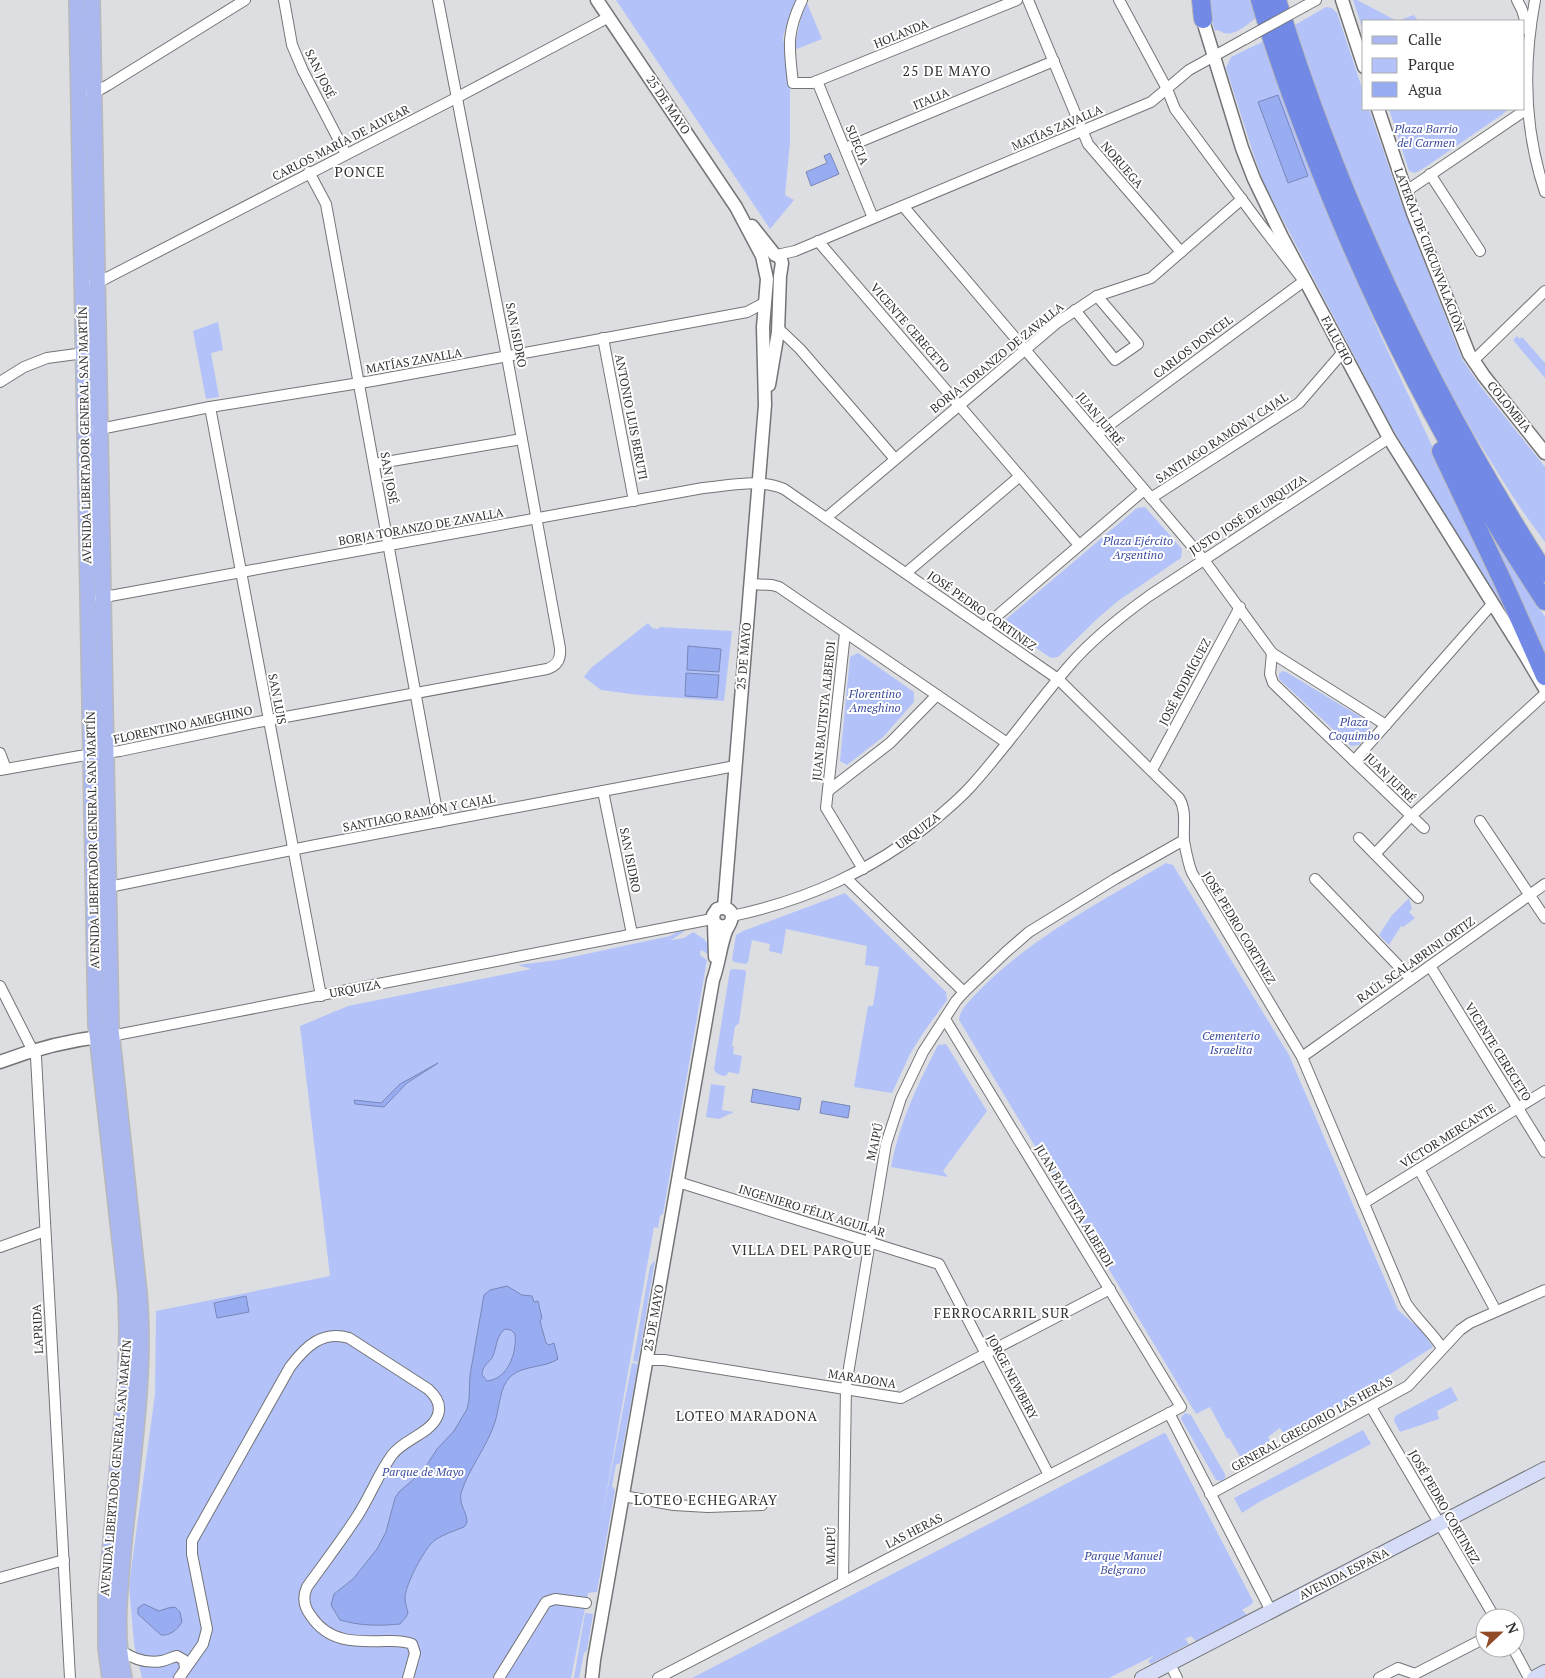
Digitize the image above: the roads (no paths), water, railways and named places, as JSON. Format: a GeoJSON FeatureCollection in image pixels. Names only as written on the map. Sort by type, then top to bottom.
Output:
{"type":"FeatureCollection","features":[{"type":"Feature","properties":{"kind":"highway"},"geometry":{"type":"LineString","coordinates":[[1201,0],[1203,19]]}},
{"type":"Feature","properties":{"kind":"highway"},"geometry":{"type":"LineString","coordinates":[[1260,0],[1301,121],[1335,206],[1421,408],[1508,592],[1545,676]]}},
{"type":"Feature","properties":{"kind":"highway"},"geometry":{"type":"LineString","coordinates":[[1277,0],[1312,105],[1361,228],[1424,362],[1482,470],[1545,573]]}},
{"type":"Feature","properties":{"kind":"highway"},"geometry":{"type":"LineString","coordinates":[[1365,276],[1410,370],[1444,434],[1498,528],[1545,601]]}},
{"type":"Feature","properties":{"kind":"highway"},"geometry":{"type":"LineString","coordinates":[[1482,470],[1545,552]]}},
{"type":"Feature","properties":{"kind":"main road","name":"AVENIDA LIBERTADOR GENERAL SAN MARTÍN"},"geometry":{"type":"LineString","coordinates":[[77,0],[86,94],[104,1036],[126,1294],[127,1328],[126,1375],[106,1596],[106,1648],[110,1678]]}},
{"type":"Feature","properties":{"kind":"main road","name":"AVENIDA LIBERTADOR GENERAL SAN MARTÍN"},"geometry":{"type":"LineString","coordinates":[[86,94],[92,0]]}},
{"type":"Feature","properties":{"kind":"main road","name":"AVENIDA LIBERTADOR GENERAL SAN MARTÍN"},"geometry":{"type":"LineString","coordinates":[[90,283],[84,353],[92,431]]}},
{"type":"Feature","properties":{"kind":"main road","name":"AVENIDA LIBERTADOR GENERAL SAN MARTÍN"},"geometry":{"type":"LineString","coordinates":[[104,1036],[139,1293],[141,1327],[140,1374],[120,1595],[120,1650],[124,1678]]}},
{"type":"Feature","properties":{"kind":"main road","name":"AVENIDA ESPAÑA"},"geometry":{"type":"LineString","coordinates":[[1142,1678],[1545,1469]]}},
{"type":"Feature","properties":{"kind":"main road"},"geometry":{"type":"LineString","coordinates":[[1534,1678],[1545,1672]]}},
{"type":"Feature","properties":{"kind":"street"},"geometry":{"type":"LineString","coordinates":[[86,94],[245,0]]}},
{"type":"Feature","properties":{"kind":"street","name":"SAN JOSÉ"},"geometry":{"type":"LineString","coordinates":[[284,0],[292,45],[346,154]]}},
{"type":"Feature","properties":{"kind":"street","name":"SAN ISIDRO"},"geometry":{"type":"LineString","coordinates":[[438,0],[507,356],[560,648],[559,660],[553,667],[547,669]]}},
{"type":"Feature","properties":{"kind":"street","name":"25 DE MAYO"},"geometry":{"type":"LineString","coordinates":[[592,1678],[714,977],[728,916],[735,766],[765,405],[771,378],[772,331],[780,276],[779,261],[738,211],[598,0]]}},
{"type":"Feature","properties":{"kind":"street","name":"HOLANDA"},"geometry":{"type":"LineString","coordinates":[[802,0],[796,11],[789,37],[793,83],[806,84],[1017,0]]}},
{"type":"Feature","properties":{"kind":"street","name":"NORUEGA"},"geometry":{"type":"LineString","coordinates":[[1028,0],[1088,144],[1181,252]]}},
{"type":"Feature","properties":{"kind":"street","name":"FALUCHO"},"geometry":{"type":"LineString","coordinates":[[1119,0],[1167,89],[1175,109],[1304,281],[1389,438],[1545,689]]}},
{"type":"Feature","properties":{"kind":"street"},"geometry":{"type":"LineString","coordinates":[[1196,0],[1233,121],[1251,171],[1304,281]]}},
{"type":"Feature","properties":{"kind":"street","name":"MATÍAS ZAVALLA"},"geometry":{"type":"LineString","coordinates":[[779,261],[792,252],[1151,102],[1189,70],[1316,0]]}},
{"type":"Feature","properties":{"kind":"street"},"geometry":{"type":"LineString","coordinates":[[1342,0],[1362,61]]}},
{"type":"Feature","properties":{"kind":"street"},"geometry":{"type":"LineString","coordinates":[[1517,0],[1525,20]]}},
{"type":"Feature","properties":{"kind":"street"},"geometry":{"type":"LineString","coordinates":[[1535,0],[1529,36],[1527,109],[1545,192]]}},
{"type":"Feature","properties":{"kind":"street","name":"CARLOS MARÍA DE ALVEAR"},"geometry":{"type":"LineString","coordinates":[[90,283],[456,98],[609,17]]}},
{"type":"Feature","properties":{"kind":"street"},"geometry":{"type":"LineString","coordinates":[[1525,21],[1529,36]]}},
{"type":"Feature","properties":{"kind":"street","name":"ITALIA"},"geometry":{"type":"LineString","coordinates":[[845,148],[1054,61]]}},
{"type":"Feature","properties":{"kind":"street","name":"SUECIA"},"geometry":{"type":"LineString","coordinates":[[817,81],[873,218]]}},
{"type":"Feature","properties":{"kind":"street"},"geometry":{"type":"LineString","coordinates":[[1405,192],[1527,109]]}},
{"type":"Feature","properties":{"kind":"street","name":"LATERAL DE CIRCUNVALACIÓN"},"geometry":{"type":"LineString","coordinates":[[1378,110],[1405,192],[1473,361]]}},
{"type":"Feature","properties":{"kind":"street","name":"SAN JOSÉ"},"geometry":{"type":"LineString","coordinates":[[310,172],[326,204],[439,822]]}},
{"type":"Feature","properties":{"kind":"street"},"geometry":{"type":"LineString","coordinates":[[1430,174],[1480,251]]}},
{"type":"Feature","properties":{"kind":"street","name":"BORJA TORANZO DE ZAVALLA"},"geometry":{"type":"LineString","coordinates":[[826,518],[1058,322],[1097,296],[1151,278],[1242,199]]}},
{"type":"Feature","properties":{"kind":"street","name":"JUAN JUFRÉ"},"geometry":{"type":"LineString","coordinates":[[903,206],[1204,560],[1272,653],[1386,725]]}},
{"type":"Feature","properties":{"kind":"street","name":"25 DE MAYO"},"geometry":{"type":"LineString","coordinates":[[738,211],[765,267],[766,302],[772,331]]}},
{"type":"Feature","properties":{"kind":"street","name":"VICENTE CERECETO"},"geometry":{"type":"LineString","coordinates":[[818,241],[1079,545]]}},
{"type":"Feature","properties":{"kind":"street"},"geometry":{"type":"LineString","coordinates":[[765,267],[767,257],[779,261]]}},
{"type":"Feature","properties":{"kind":"street","name":"CARLOS DONCEL"},"geometry":{"type":"LineString","coordinates":[[1097,434],[1304,281]]}},
{"type":"Feature","properties":{"kind":"street"},"geometry":{"type":"LineString","coordinates":[[1473,361],[1545,291]]}},
{"type":"Feature","properties":{"kind":"street"},"geometry":{"type":"LineString","coordinates":[[1076,310],[1115,360],[1138,344],[1097,296]]}},
{"type":"Feature","properties":{"kind":"street","name":"MATÍAS ZAVALLA"},"geometry":{"type":"LineString","coordinates":[[92,431],[210,407],[359,383],[747,312],[766,302]]}},
{"type":"Feature","properties":{"kind":"street"},"geometry":{"type":"LineString","coordinates":[[747,312],[757,316],[772,331],[800,349],[895,459]]}},
{"type":"Feature","properties":{"kind":"street","name":"ANTONIO LUIS BERUTI"},"geometry":{"type":"LineString","coordinates":[[603,338],[634,501]]}},
{"type":"Feature","properties":{"kind":"street","name":"SANTIAGO RAMÓN Y CAJAL"},"geometry":{"type":"LineString","coordinates":[[1151,498],[1299,403],[1343,352]]}},
{"type":"Feature","properties":{"kind":"street"},"geometry":{"type":"LineString","coordinates":[[0,382],[24,367],[47,358],[84,353]]}},
{"type":"Feature","properties":{"kind":"street","name":"COLOMBIA"},"geometry":{"type":"LineString","coordinates":[[1473,361],[1545,453]]}},
{"type":"Feature","properties":{"kind":"street","name":"SAN LUIS"},"geometry":{"type":"LineString","coordinates":[[210,407],[321,996]]}},
{"type":"Feature","properties":{"kind":"street","name":"JUSTO JOSÉ DE URQUIZA"},"geometry":{"type":"LineString","coordinates":[[1058,679],[1110,625],[1148,596],[1389,438]]}},
{"type":"Feature","properties":{"kind":"street"},"geometry":{"type":"LineString","coordinates":[[374,464],[522,439]]}},
{"type":"Feature","properties":{"kind":"street"},"geometry":{"type":"LineString","coordinates":[[906,573],[1020,476]]}},
{"type":"Feature","properties":{"kind":"street","name":"BORJA TORANZO DE ZAVALLA"},"geometry":{"type":"LineString","coordinates":[[96,599],[240,571],[703,488],[758,484]]}},
{"type":"Feature","properties":{"kind":"street","name":"JOSÉ PEDRO CORTINEZ"},"geometry":{"type":"LineString","coordinates":[[758,484],[772,485],[784,489],[1058,679],[1179,798],[1183,804],[1184,840],[1192,873],[1302,1057],[1406,1304],[1442,1348]]}},
{"type":"Feature","properties":{"kind":"street","name":"SANTIAGO RAMÓN Y CAJAL"},"geometry":{"type":"LineString","coordinates":[[984,627],[1144,490]]}},
{"type":"Feature","properties":{"kind":"street"},"geometry":{"type":"LineString","coordinates":[[750,584],[779,587],[1007,743]]}},
{"type":"Feature","properties":{"kind":"street"},"geometry":{"type":"LineString","coordinates":[[1354,761],[1493,603]]}},
{"type":"Feature","properties":{"kind":"street","name":"JOSÉ RODRÍGUEZ"},"geometry":{"type":"LineString","coordinates":[[1152,770],[1240,607]]}},
{"type":"Feature","properties":{"kind":"street","name":"JUAN BAUTISTA ALBERDI"},"geometry":{"type":"LineString","coordinates":[[846,632],[826,808],[864,869]]}},
{"type":"Feature","properties":{"kind":"street","name":"JUAN JUFRÉ"},"geometry":{"type":"LineString","coordinates":[[1272,653],[1270,674],[1273,683],[1424,828]]}},
{"type":"Feature","properties":{"kind":"street","name":"FLORENTINO AMEGHINO"},"geometry":{"type":"LineString","coordinates":[[3,770],[98,754],[268,720],[547,669]]}},
{"type":"Feature","properties":{"kind":"street","name":"URQUIZA"},"geometry":{"type":"LineString","coordinates":[[728,916],[759,910],[791,900],[846,878],[864,869],[915,835],[973,784],[1058,679]]}},
{"type":"Feature","properties":{"kind":"street"},"geometry":{"type":"LineString","coordinates":[[1375,854],[1411,816],[1545,694]]}},
{"type":"Feature","properties":{"kind":"street","name":"JUAN BAUTISTA ALBERDI"},"geometry":{"type":"LineString","coordinates":[[828,791],[890,743],[937,695]]}},
{"type":"Feature","properties":{"kind":"street"},"geometry":{"type":"LineString","coordinates":[[0,753],[3,770]]}},
{"type":"Feature","properties":{"kind":"street","name":"SANTIAGO RAMÓN Y CAJAL"},"geometry":{"type":"LineString","coordinates":[[101,888],[293,849],[735,766]]}},
{"type":"Feature","properties":{"kind":"street","name":"SAN ISIDRO"},"geometry":{"type":"LineString","coordinates":[[603,791],[632,934]]}},
{"type":"Feature","properties":{"kind":"street"},"geometry":{"type":"LineString","coordinates":[[1480,821],[1531,894],[1545,918]]}},
{"type":"Feature","properties":{"kind":"street"},"geometry":{"type":"LineString","coordinates":[[1359,838],[1418,898]]}},
{"type":"Feature","properties":{"kind":"street","name":"MAIPÚ"},"geometry":{"type":"LineString","coordinates":[[842,1582],[846,1389],[886,1144],[894,1116],[919,1060],[964,992],[1029,932],[1115,879],[1184,840]]}},
{"type":"Feature","properties":{"kind":"street"},"geometry":{"type":"LineString","coordinates":[[846,878],[964,992]]}},
{"type":"Feature","properties":{"kind":"street"},"geometry":{"type":"LineString","coordinates":[[1315,879],[1411,979]]}},
{"type":"Feature","properties":{"kind":"street","name":"RAÚL SCALABRINI ORTIZ"},"geometry":{"type":"LineString","coordinates":[[1302,1057],[1545,884]]}},
{"type":"Feature","properties":{"kind":"street"},"geometry":{"type":"LineString","coordinates":[[717,909],[728,916],[722,927],[713,920],[712,915],[717,909]]}},
{"type":"Feature","properties":{"kind":"street","name":"25 DE MAYO"},"geometry":{"type":"LineString","coordinates":[[713,920],[714,977]]}},
{"type":"Feature","properties":{"kind":"street","name":"URQUIZA"},"geometry":{"type":"LineString","coordinates":[[0,1062],[32,1050],[713,920]]}},
{"type":"Feature","properties":{"kind":"street","name":"VICENTE CERECETO"},"geometry":{"type":"LineString","coordinates":[[1430,966],[1545,1152]]}},
{"type":"Feature","properties":{"kind":"street","name":"LAPRIDA"},"geometry":{"type":"LineString","coordinates":[[0,986],[36,1057],[70,1678]]}},
{"type":"Feature","properties":{"kind":"street","name":"JUAN BAUTISTA ALBERDI"},"geometry":{"type":"LineString","coordinates":[[945,1019],[1181,1406]]}},
{"type":"Feature","properties":{"kind":"street","name":"VÍCTOR MERCANTE"},"geometry":{"type":"LineString","coordinates":[[1364,1203],[1545,1090]]}},
{"type":"Feature","properties":{"kind":"street"},"geometry":{"type":"LineString","coordinates":[[1419,1169],[1496,1311]]}},
{"type":"Feature","properties":{"kind":"street","name":"INGENIERO FÉLIX AGUILAR"},"geometry":{"type":"LineString","coordinates":[[678,1182],[939,1264]]}},
{"type":"Feature","properties":{"kind":"street"},"geometry":{"type":"LineString","coordinates":[[0,1247],[45,1231]]}},
{"type":"Feature","properties":{"kind":"street","name":"JORGE NEWBERY"},"geometry":{"type":"LineString","coordinates":[[939,1264],[1049,1475]]}},
{"type":"Feature","properties":{"kind":"street","name":"MARADONA"},"geometry":{"type":"LineString","coordinates":[[646,1360],[664,1360],[901,1398],[1110,1290]]}},
{"type":"Feature","properties":{"kind":"street","name":"GENERAL GREGORIO LAS HERAS"},"geometry":{"type":"LineString","coordinates":[[1210,1494],[1371,1408],[1408,1386],[1442,1348],[1470,1323],[1545,1290]]}},
{"type":"Feature","properties":{"kind":"street"},"geometry":{"type":"LineString","coordinates":[[179,1678],[203,1644],[207,1630],[192,1554],[192,1541],[290,1367],[309,1345],[326,1336],[335,1335],[349,1338],[428,1389],[434,1394],[438,1402],[439,1412],[436,1420],[430,1427],[406,1441],[392,1454],[358,1516],[307,1587],[304,1594],[304,1602],[309,1614],[326,1633],[336,1638],[398,1641],[412,1644],[415,1654],[408,1678]]}},
{"type":"Feature","properties":{"kind":"street","name":"LAS HERAS"},"geometry":{"type":"LineString","coordinates":[[658,1678],[1181,1406]]}},
{"type":"Feature","properties":{"kind":"street","name":"JOSÉ PEDRO CORTINEZ"},"geometry":{"type":"LineString","coordinates":[[1371,1408],[1489,1608]]}},
{"type":"Feature","properties":{"kind":"street"},"geometry":{"type":"LineString","coordinates":[[1169,1413],[1270,1611]]}},
{"type":"Feature","properties":{"kind":"street"},"geometry":{"type":"LineString","coordinates":[[623,1496],[674,1505],[708,1507],[762,1505]]}},
{"type":"Feature","properties":{"kind":"street"},"geometry":{"type":"LineString","coordinates":[[0,1578],[64,1560]]}},
{"type":"Feature","properties":{"kind":"street"},"geometry":{"type":"LineString","coordinates":[[499,1678],[546,1602],[556,1599],[586,1603]]}},
{"type":"Feature","properties":{"kind":"street"},"geometry":{"type":"LineString","coordinates":[[1379,1678],[1398,1668],[1415,1674],[1475,1643]]}},
{"type":"Feature","properties":{"kind":"street"},"geometry":{"type":"LineString","coordinates":[[120,1650],[136,1660],[147,1662],[162,1661],[178,1656],[184,1660],[186,1669]]}},
{"type":"Feature","properties":{"kind":"street"},"geometry":{"type":"LineString","coordinates":[[1518,1658],[1529,1678]]}},
{"type":"Feature","properties":{"kind":"street","name":"25 DE MAYO"},"geometry":{"type":"LineString","coordinates":[[588,1678],[594,1660]]}},
{"type":"Feature","properties":{"kind":"street"},"geometry":{"type":"LineString","coordinates":[[1170,1664],[1177,1678]]}},
{"type":"Feature","properties":{"kind":"water"},"geometry":{"type":"Polygon","coordinates":[[[1278,95],[1308,176],[1288,183],[1258,102],[1278,95]]]}},
{"type":"Feature","properties":{"kind":"water"},"geometry":{"type":"Polygon","coordinates":[[[830,153],[839,174],[811,186],[806,172],[827,163],[824,156],[830,153]]]}},
{"type":"Feature","properties":{"kind":"water"},"geometry":{"type":"Polygon","coordinates":[[[688,646],[721,649],[719,672],[687,670],[688,646]]]}},
{"type":"Feature","properties":{"kind":"water"},"geometry":{"type":"Polygon","coordinates":[[[686,673],[719,675],[717,698],[685,696],[686,673]]]}},
{"type":"Feature","properties":{"kind":"water"},"geometry":{"type":"Polygon","coordinates":[[[438,1063],[407,1083],[384,1107],[355,1104],[354,1100],[381,1103],[400,1084],[438,1063]]]}},
{"type":"Feature","properties":{"kind":"water"},"geometry":{"type":"Polygon","coordinates":[[[753,1089],[801,1098],[799,1110],[751,1102],[753,1089]]]}},
{"type":"Feature","properties":{"kind":"water"},"geometry":{"type":"Polygon","coordinates":[[[822,1101],[850,1106],[848,1118],[820,1113],[822,1101]]]}},
{"type":"Feature","properties":{"kind":"water"},"geometry":{"type":"Polygon","coordinates":[[[507,1286],[522,1295],[532,1296],[534,1302],[538,1301],[542,1318],[540,1321],[546,1343],[549,1345],[554,1343],[558,1359],[547,1364],[516,1372],[504,1386],[492,1431],[461,1493],[461,1501],[467,1523],[464,1527],[435,1540],[426,1550],[406,1592],[405,1600],[408,1613],[406,1617],[400,1624],[385,1625],[362,1624],[340,1620],[331,1605],[334,1594],[353,1579],[377,1549],[386,1532],[395,1498],[399,1492],[423,1471],[437,1449],[454,1431],[467,1409],[470,1375],[484,1295],[490,1290],[507,1286]],[[505,1329],[502,1332],[498,1338],[492,1358],[482,1372],[487,1381],[501,1375],[510,1364],[515,1341],[515,1334],[511,1330],[505,1329]]]}},
{"type":"Feature","properties":{"kind":"water"},"geometry":{"type":"Polygon","coordinates":[[[246,1296],[249,1312],[217,1318],[214,1303],[246,1296]]]}},
{"type":"Feature","properties":{"kind":"water"},"geometry":{"type":"Polygon","coordinates":[[[144,1604],[159,1611],[175,1607],[180,1612],[182,1622],[173,1632],[161,1635],[138,1614],[138,1608],[144,1604]]]}},
{"type":"Feature","properties":{"kind":"district","name":"25 DE MAYO"},"geometry":{"type":"Point","coordinates":[947,71]}},
{"type":"Feature","properties":{"kind":"district","name":"PONCE"},"geometry":{"type":"Point","coordinates":[360,172]}},
{"type":"Feature","properties":{"kind":"district","name":"VILLA DEL PARQUE"},"geometry":{"type":"Point","coordinates":[802,1250]}},
{"type":"Feature","properties":{"kind":"district","name":"FERROCARRIL SUR"},"geometry":{"type":"Point","coordinates":[1002,1313]}},
{"type":"Feature","properties":{"kind":"district","name":"LOTEO MARADONA"},"geometry":{"type":"Point","coordinates":[747,1416]}},
{"type":"Feature","properties":{"kind":"district","name":"LOTEO ECHEGARAY"},"geometry":{"type":"Point","coordinates":[706,1500]}},
{"type":"Feature","properties":{"kind":"park label","name":"Plaza Barrio del Carmen"},"geometry":{"type":"Point","coordinates":[1426,136]}},
{"type":"Feature","properties":{"kind":"park label","name":"Plaza Ejército Argentino"},"geometry":{"type":"Point","coordinates":[1138,548]}},
{"type":"Feature","properties":{"kind":"park label","name":"Florentino Ameghino"},"geometry":{"type":"Point","coordinates":[875,701]}},
{"type":"Feature","properties":{"kind":"park label","name":"Plaza Coquimbo"},"geometry":{"type":"Point","coordinates":[1354,729]}},
{"type":"Feature","properties":{"kind":"park label","name":"Cementerio Israelita"},"geometry":{"type":"Point","coordinates":[1231,1043]}},
{"type":"Feature","properties":{"kind":"park label","name":"Parque de Mayo"},"geometry":{"type":"Point","coordinates":[423,1472]}},
{"type":"Feature","properties":{"kind":"park label","name":"Parque Manuel Belgrano"},"geometry":{"type":"Point","coordinates":[1123,1563]}}]}
